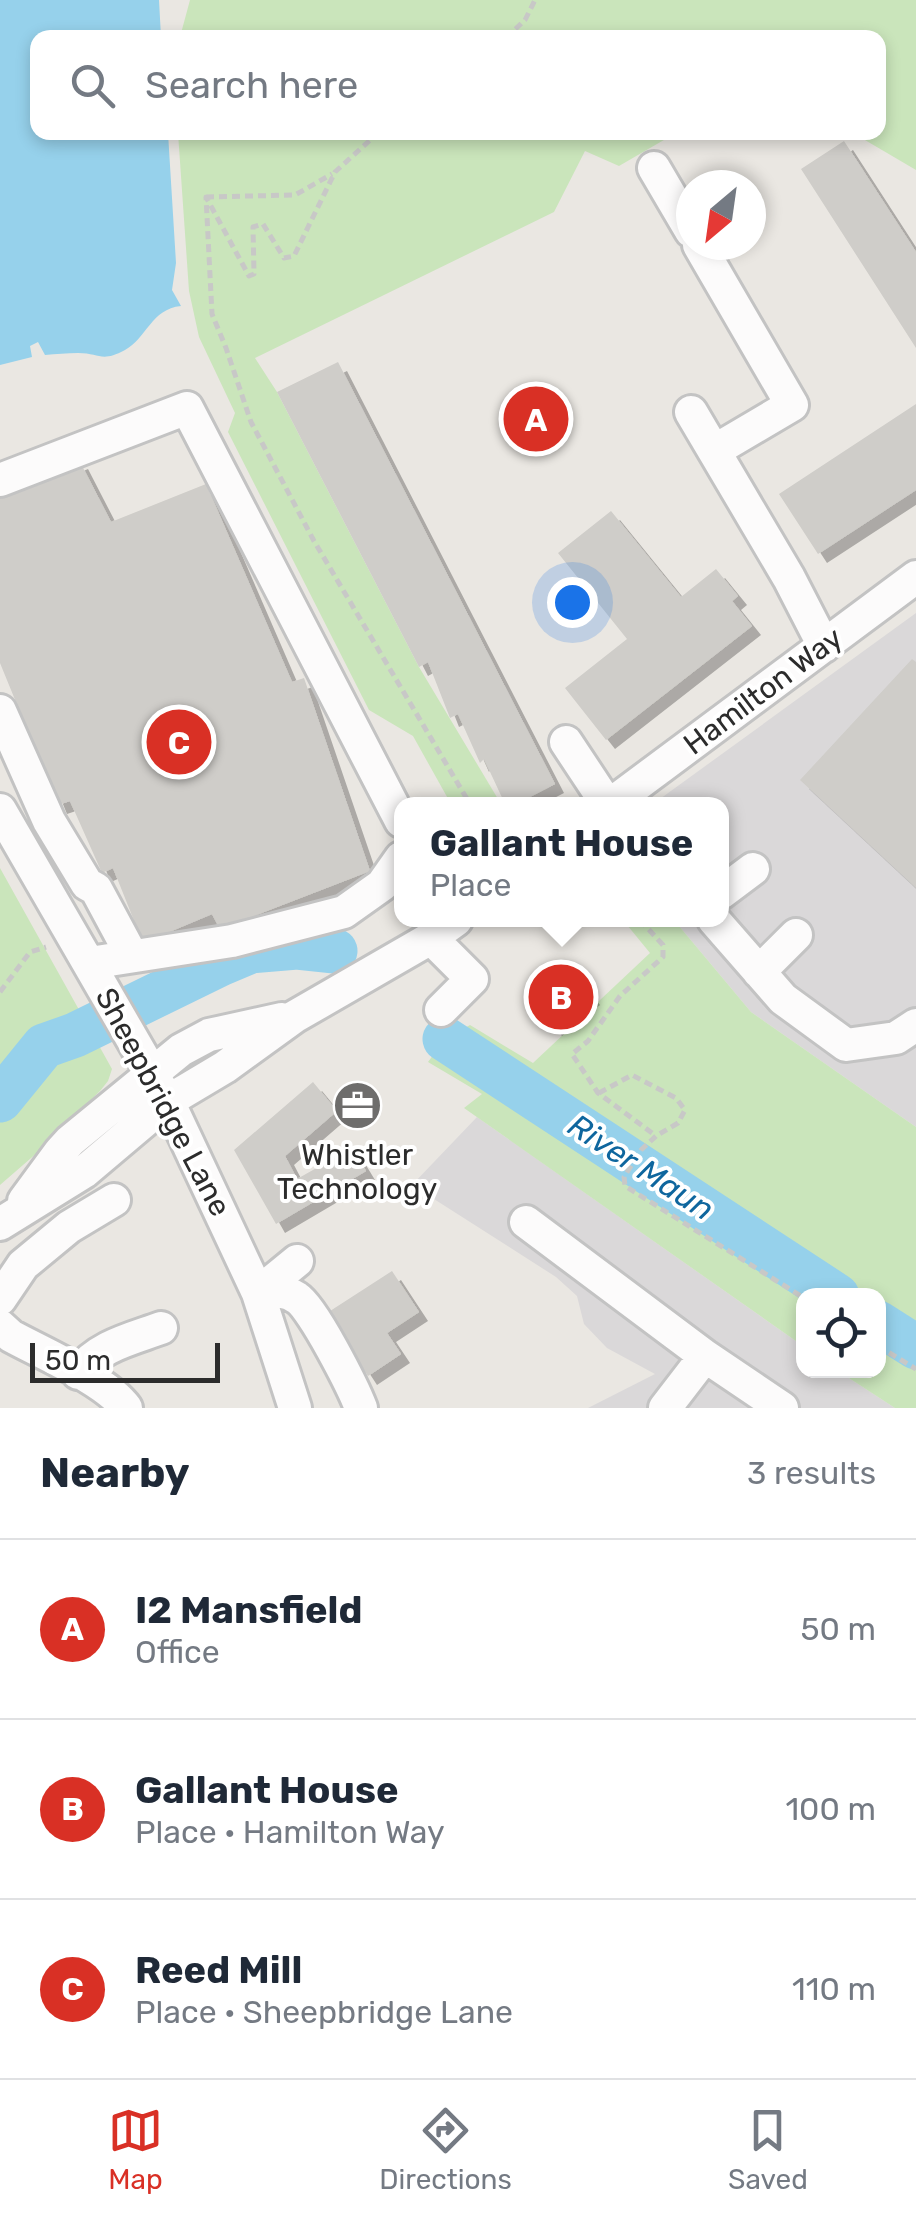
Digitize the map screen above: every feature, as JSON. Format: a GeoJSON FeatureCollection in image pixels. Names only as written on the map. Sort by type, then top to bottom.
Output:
{"type":"FeatureCollection","features":[{"type":"Feature","properties":{"kind":"street"},"geometry":{"type":"LineString","coordinates":[[654,168],[676,205]]}},
{"type":"Feature","properties":{"kind":"street"},"geometry":{"type":"LineString","coordinates":[[708,260],[792,405],[714,451]]}},
{"type":"Feature","properties":{"kind":"street"},"geometry":{"type":"LineString","coordinates":[[0,480],[187,408],[394,807]]}},
{"type":"Feature","properties":{"kind":"street"},"geometry":{"type":"LineString","coordinates":[[691,412],[789,578],[824,646]]}},
{"type":"Feature","properties":{"kind":"street","name":"Hamilton Way"},"geometry":{"type":"LineString","coordinates":[[619,797],[916,576]]}},
{"type":"Feature","properties":{"kind":"street"},"geometry":{"type":"LineString","coordinates":[[0,712],[49,821],[88,884],[96,890],[132,956]]}},
{"type":"Feature","properties":{"kind":"street"},"geometry":{"type":"LineString","coordinates":[[566,742],[604,797]]}},
{"type":"Feature","properties":{"kind":"street","name":"Sheepbridge Lane"},"geometry":{"type":"LineString","coordinates":[[0,810],[168,1101],[258,1293],[295,1408]]}},
{"type":"Feature","properties":{"kind":"street"},"geometry":{"type":"LineString","coordinates":[[82,950],[132,956],[232,941],[344,912],[382,885],[394,868]]}},
{"type":"Feature","properties":{"kind":"street"},"geometry":{"type":"LineString","coordinates":[[729,888],[753,868]]}},
{"type":"Feature","properties":{"kind":"street"},"geometry":{"type":"LineString","coordinates":[[720,927],[782,999],[846,1045],[909,1039]]}},
{"type":"Feature","properties":{"kind":"street"},"geometry":{"type":"LineString","coordinates":[[8,1218],[84,1172],[168,1101],[226,1066],[294,1016],[444,929],[472,979],[441,1010]]}},
{"type":"Feature","properties":{"kind":"street"},"geometry":{"type":"LineString","coordinates":[[759,972],[796,936]]}},
{"type":"Feature","properties":{"kind":"street"},"geometry":{"type":"LineString","coordinates":[[8,1218],[60,1152],[181,1050],[209,1034],[294,1016]]}},
{"type":"Feature","properties":{"kind":"street"},"geometry":{"type":"LineString","coordinates":[[0,1299],[23,1265],[69,1227],[114,1200]]}},
{"type":"Feature","properties":{"kind":"street"},"geometry":{"type":"LineString","coordinates":[[526,1222],[705,1356],[782,1408]]}},
{"type":"Feature","properties":{"kind":"street"},"geometry":{"type":"LineString","coordinates":[[258,1293],[297,1261]]}},
{"type":"Feature","properties":{"kind":"street"},"geometry":{"type":"LineString","coordinates":[[258,1293],[281,1291],[300,1299],[361,1408]]}},
{"type":"Feature","properties":{"kind":"street"},"geometry":{"type":"LineString","coordinates":[[0,1326],[103,1387],[126,1408]]}},
{"type":"Feature","properties":{"kind":"street"},"geometry":{"type":"LineString","coordinates":[[78,1373],[103,1350],[161,1328]]}},
{"type":"Feature","properties":{"kind":"street"},"geometry":{"type":"LineString","coordinates":[[665,1408],[705,1356]]}},
{"type":"Feature","properties":{"kind":"path"},"geometry":{"type":"LineString","coordinates":[[514,30],[525,20],[535,0]]}},
{"type":"Feature","properties":{"kind":"path"},"geometry":{"type":"LineString","coordinates":[[206,197],[295,196],[336,172],[371,140]]}},
{"type":"Feature","properties":{"kind":"path"},"geometry":{"type":"LineString","coordinates":[[206,197],[249,276],[254,274],[253,227],[263,224],[284,258],[294,256],[336,172]]}},
{"type":"Feature","properties":{"kind":"path"},"geometry":{"type":"LineString","coordinates":[[206,197],[212,314],[250,422],[314,541],[466,797]]}},
{"type":"Feature","properties":{"kind":"path"},"geometry":{"type":"LineString","coordinates":[[646,927],[663,945],[663,957],[620,996],[588,1041],[572,1054],[598,1094],[656,1136]]}},
{"type":"Feature","properties":{"kind":"path"},"geometry":{"type":"LineString","coordinates":[[0,992],[30,952],[82,950]]}},
{"type":"Feature","properties":{"kind":"path"},"geometry":{"type":"LineString","coordinates":[[598,1094],[632,1074],[676,1098],[685,1110],[678,1123],[656,1136],[636,1157],[624,1177],[626,1186],[796,1293]]}},
{"type":"Feature","properties":{"kind":"path"},"geometry":{"type":"LineString","coordinates":[[886,1351],[916,1369]]}},
{"type":"Feature","properties":{"kind":"shaded area"},"geometry":{"type":"Polygon","coordinates":[[[916,613],[916,1127],[751,1012],[680,927],[729,927],[729,797],[663,797],[916,613]]]}},
{"type":"Feature","properties":{"kind":"shaded area"},"geometry":{"type":"Polygon","coordinates":[[[477,1117],[796,1341],[796,1378],[849,1378],[895,1408],[588,1408],[655,1374],[607,1348],[584,1324],[577,1296],[556,1277],[412,1185],[477,1117]]]}},
{"type":"Feature","properties":{"kind":"green space"},"geometry":{"type":"Polygon","coordinates":[[[190,0],[916,0],[916,170],[865,140],[886,140],[886,30],[182,30],[190,0]]]}},
{"type":"Feature","properties":{"kind":"green space"},"geometry":{"type":"Polygon","coordinates":[[[178,140],[664,140],[619,166],[585,151],[554,212],[255,358],[277,392],[419,667],[497,797],[447,797],[413,736],[369,710],[228,432],[235,413],[199,337],[189,291],[178,140]]]}},
{"type":"Feature","properties":{"kind":"green space"},"geometry":{"type":"Polygon","coordinates":[[[0,868],[112,1069],[100,1091],[0,1185],[0,868]]]}},
{"type":"Feature","properties":{"kind":"green space"},"geometry":{"type":"Polygon","coordinates":[[[629,927],[680,927],[751,1012],[916,1127],[916,1408],[895,1408],[849,1378],[886,1378],[886,1288],[796,1288],[796,1341],[464,1108],[482,1094],[428,1062],[445,1039],[470,1025],[533,1063],[650,953],[629,927]]]}},
{"type":"Feature","properties":{"kind":"water"},"geometry":{"type":"Polygon","coordinates":[[[0,0],[159,0],[161,30],[30,30],[30,140],[168,140],[176,263],[172,290],[181,306],[163,312],[132,345],[111,356],[45,355],[38,342],[30,346],[32,357],[0,365],[0,0]]]}},
{"type":"Feature","properties":{"kind":"building"},"geometry":{"type":"Polygon","coordinates":[[[844,141],[916,252],[916,348],[801,169],[844,141]]]}},
{"type":"Feature","properties":{"kind":"building"},"geometry":{"type":"Polygon","coordinates":[[[338,362],[555,784],[530,797],[502,797],[484,759],[480,763],[458,714],[450,718],[428,662],[419,667],[277,392],[338,362]]]}},
{"type":"Feature","properties":{"kind":"building"},"geometry":{"type":"Polygon","coordinates":[[[916,404],[916,490],[818,554],[779,494],[916,404]]]}},
{"type":"Feature","properties":{"kind":"building"},"geometry":{"type":"Polygon","coordinates":[[[79,460],[111,522],[206,484],[292,682],[304,678],[370,871],[220,929],[212,914],[143,943],[113,868],[102,873],[70,801],[58,805],[0,663],[0,495],[79,460]]]}},
{"type":"Feature","properties":{"kind":"building"},"geometry":{"type":"Polygon","coordinates":[[[611,511],[681,597],[716,569],[738,596],[732,601],[752,626],[606,740],[565,688],[627,639],[558,553],[611,511]]]}},
{"type":"Feature","properties":{"kind":"building"},"geometry":{"type":"Polygon","coordinates":[[[912,659],[916,662],[916,888],[800,780],[912,659]]]}},
{"type":"Feature","properties":{"kind":"building"},"geometry":{"type":"Polygon","coordinates":[[[568,968],[591,996],[553,1027],[530,999],[568,968]]]}},
{"type":"Feature","properties":{"kind":"building"},"geometry":{"type":"Polygon","coordinates":[[[313,1082],[337,1111],[285,1156],[297,1179],[352,1148],[366,1171],[276,1224],[234,1150],[313,1082]]]}},
{"type":"Feature","properties":{"kind":"building"},"geometry":{"type":"Polygon","coordinates":[[[392,1271],[419,1312],[387,1333],[401,1354],[368,1376],[327,1313],[392,1271]]]}},
{"type":"Feature","properties":{"kind":"waterway","name":"River Maun"},"geometry":{"type":"LineString","coordinates":[[0,1100],[44,1046],[75,1035],[220,964],[251,951],[297,947],[335,951]]}},
{"type":"Feature","properties":{"kind":"waterway","name":"River Maun"},"geometry":{"type":"LineString","coordinates":[[445,1039],[825,1288]]}},
{"type":"Feature","properties":{"kind":"waterway","name":"River Maun"},"geometry":{"type":"LineString","coordinates":[[886,1328],[916,1347]]}},
{"type":"Feature","properties":{"kind":"place","name":"I2 Mansfield"},"geometry":{"type":"Point","coordinates":[536,419]}},
{"type":"Feature","properties":{"kind":"place","name":"Reed Mill"},"geometry":{"type":"Point","coordinates":[179,742]}},
{"type":"Feature","properties":{"kind":"place","name":"Gallant House"},"geometry":{"type":"Point","coordinates":[561,997]}},
{"type":"Feature","properties":{"kind":"place","name":"Whistler Technology"},"geometry":{"type":"Point","coordinates":[357,1106]}}]}
